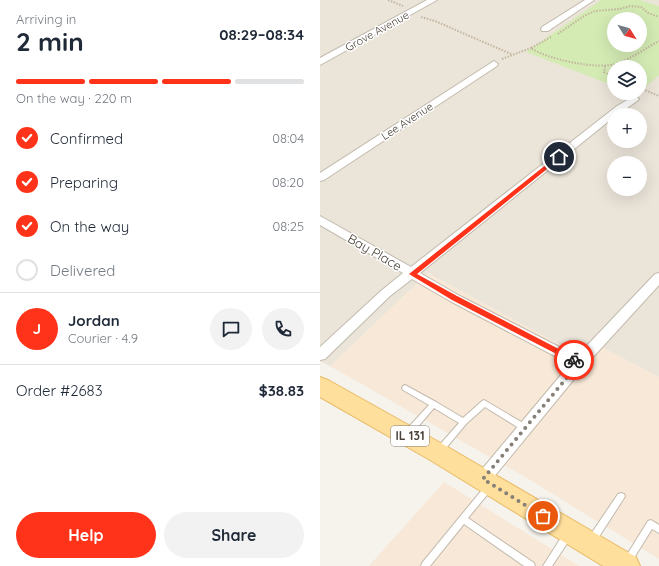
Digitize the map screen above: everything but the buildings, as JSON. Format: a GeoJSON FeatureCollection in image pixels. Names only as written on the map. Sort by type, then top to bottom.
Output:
{"type":"FeatureCollection","features":[{"type":"Feature","properties":{"kind":"main road","name":"IL 131"},"geometry":{"type":"LineString","coordinates":[[320,386],[438,453],[625,566]]}},
{"type":"Feature","properties":{"kind":"street","name":"Grove Avenue"},"geometry":{"type":"LineString","coordinates":[[320,62],[433,0]]}},
{"type":"Feature","properties":{"kind":"street"},"geometry":{"type":"LineString","coordinates":[[546,29],[590,0]]}},
{"type":"Feature","properties":{"kind":"street","name":"Lee Avenue"},"geometry":{"type":"LineString","coordinates":[[320,178],[494,64]]}},
{"type":"Feature","properties":{"kind":"street"},"geometry":{"type":"LineString","coordinates":[[320,356],[386,293],[412,274],[620,108],[632,100]]}},
{"type":"Feature","properties":{"kind":"street","name":"Bay Place"},"geometry":{"type":"LineString","coordinates":[[320,220],[454,298],[579,363]]}},
{"type":"Feature","properties":{"kind":"street"},"geometry":{"type":"LineString","coordinates":[[487,482],[525,428],[579,363],[659,277]]}},
{"type":"Feature","properties":{"kind":"lane"},"geometry":{"type":"LineString","coordinates":[[405,388],[464,422]]}},
{"type":"Feature","properties":{"kind":"lane"},"geometry":{"type":"LineString","coordinates":[[438,453],[464,422],[484,403],[525,428]]}},
{"type":"Feature","properties":{"kind":"lane"},"geometry":{"type":"LineString","coordinates":[[407,435],[434,404]]}},
{"type":"Feature","properties":{"kind":"lane"},"geometry":{"type":"LineString","coordinates":[[425,566],[463,519],[487,482]]}},
{"type":"Feature","properties":{"kind":"lane"},"geometry":{"type":"LineString","coordinates":[[547,566],[580,538],[621,496]]}},
{"type":"Feature","properties":{"kind":"lane"},"geometry":{"type":"LineString","coordinates":[[463,519],[531,566]]}},
{"type":"Feature","properties":{"kind":"lane"},"geometry":{"type":"LineString","coordinates":[[625,566],[651,524],[659,528]]}},
{"type":"Feature","properties":{"kind":"path"},"geometry":{"type":"LineString","coordinates":[[388,0],[406,7],[414,15],[435,21],[511,54]]}},
{"type":"Feature","properties":{"kind":"path"},"geometry":{"type":"LineString","coordinates":[[494,64],[511,54],[531,48],[565,30],[584,16],[595,12],[620,9],[630,6],[641,7],[648,13],[659,17]]}},
{"type":"Feature","properties":{"kind":"path"},"geometry":{"type":"LineString","coordinates":[[531,48],[538,53],[558,60],[605,66],[617,64],[659,41]]}},
{"type":"Feature","properties":{"kind":"path"},"geometry":{"type":"LineString","coordinates":[[605,66],[604,72],[607,74]]}},
{"type":"Feature","properties":{"kind":"path"},"geometry":{"type":"LineString","coordinates":[[647,91],[659,96]]}},
{"type":"Feature","properties":{"kind":"shaded area"},"geometry":{"type":"Polygon","coordinates":[[[320,0],[659,0],[659,377],[594,343],[573,352],[428,273],[330,366],[320,361],[320,0]]]}},
{"type":"Feature","properties":{"kind":"shaded area"},"geometry":{"type":"Polygon","coordinates":[[[428,273],[573,352],[594,343],[659,377],[659,559],[525,477],[330,366],[428,273]]]}},
{"type":"Feature","properties":{"kind":"shaded area"},"geometry":{"type":"Polygon","coordinates":[[[444,482],[579,566],[369,566],[444,482]]]}},
{"type":"Feature","properties":{"kind":"green space"},"geometry":{"type":"Polygon","coordinates":[[[601,0],[640,0],[659,6],[659,75],[647,86],[647,60],[607,60],[607,83],[526,52],[601,0]]]}},
{"type":"Feature","properties":{"kind":"way so far"},"geometry":{"type":"LineString","coordinates":[[543,516],[483,479],[579,363],[574,360]]}},
{"type":"Feature","properties":{"kind":"route"},"geometry":{"type":"LineString","coordinates":[[559,157],[412,274],[454,298],[574,360]]}}]}
